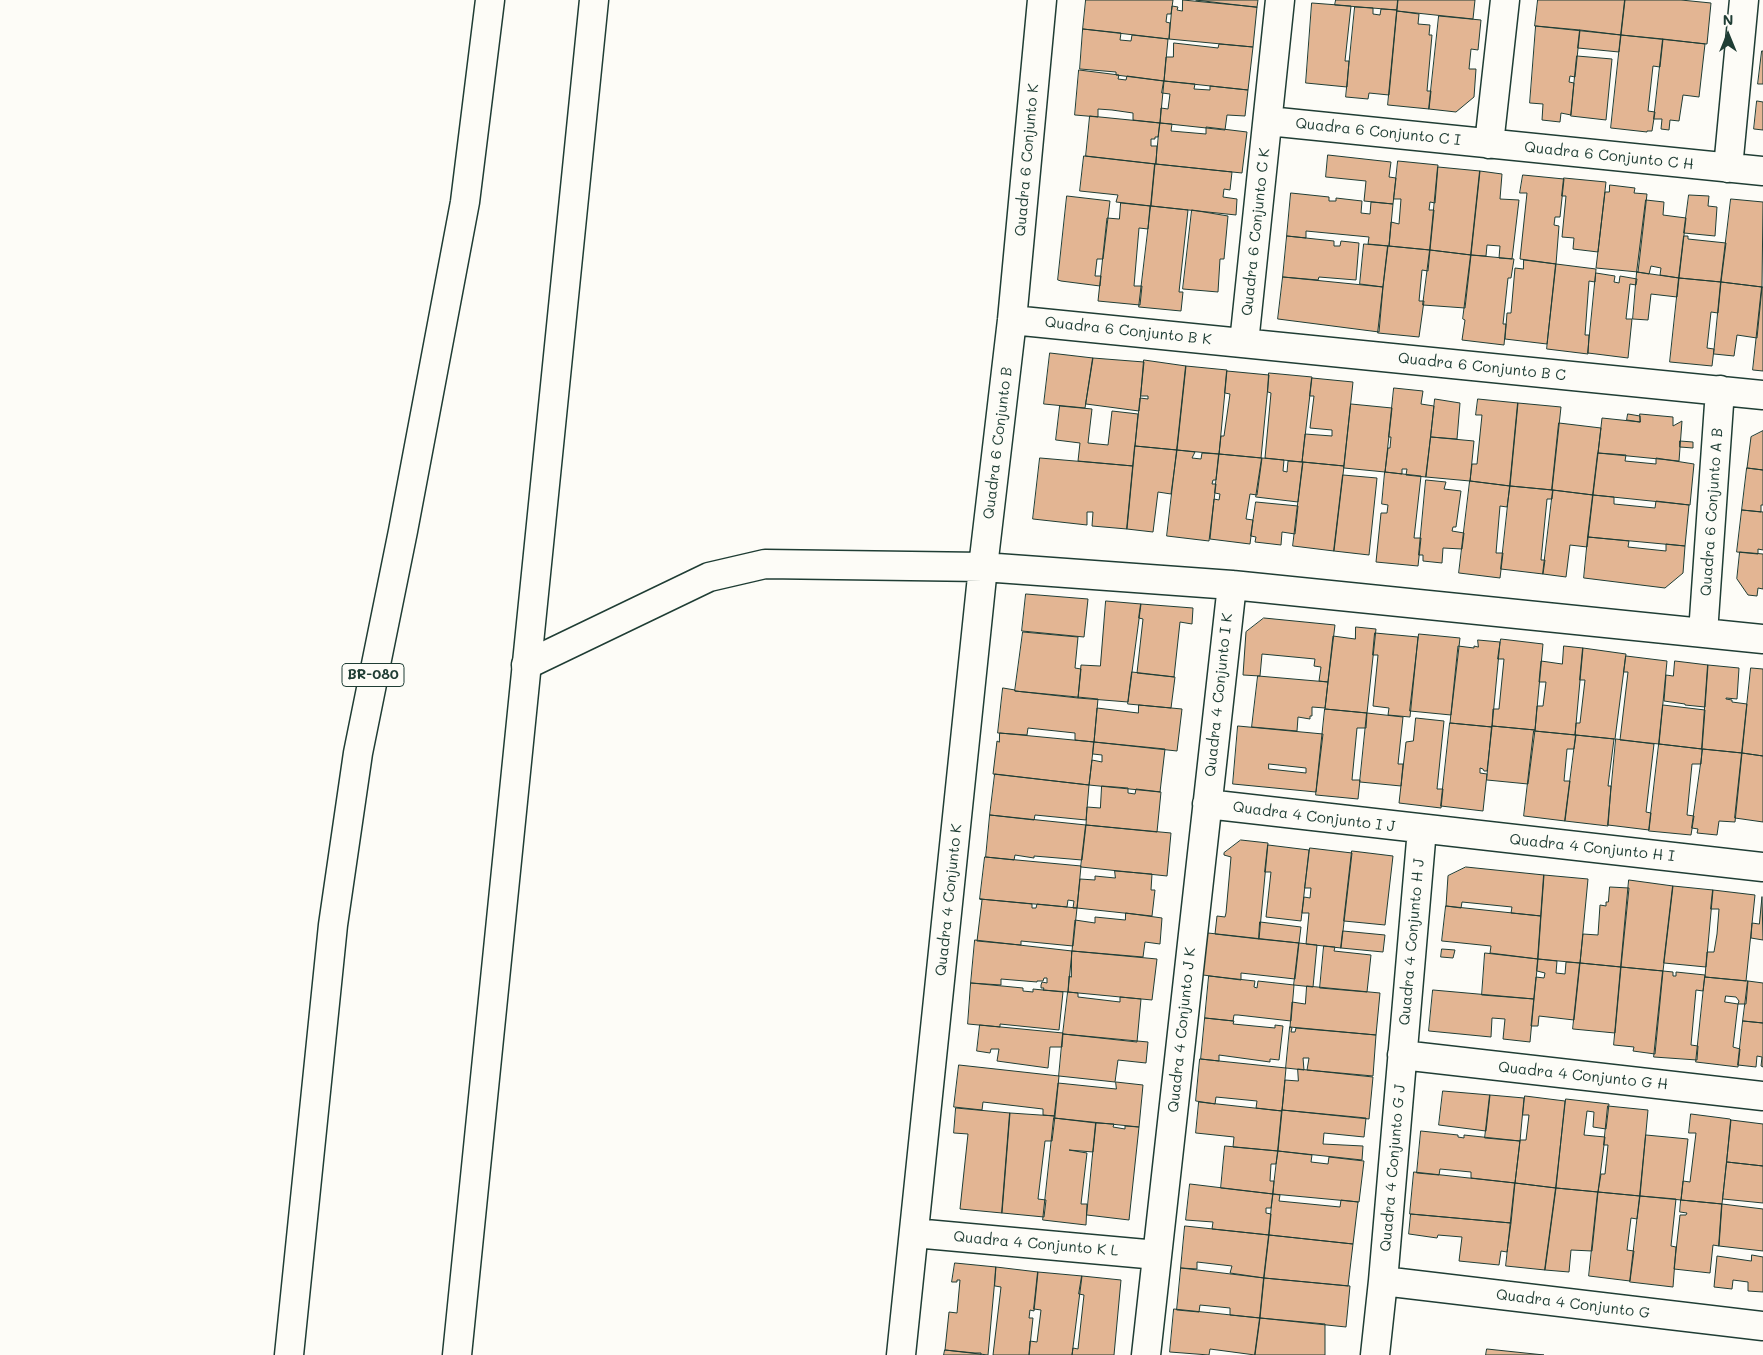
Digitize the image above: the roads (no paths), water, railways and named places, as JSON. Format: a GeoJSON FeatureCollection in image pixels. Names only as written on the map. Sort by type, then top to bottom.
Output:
{"type":"FeatureCollection","features":[{"type":"Feature","properties":{"kind":"main road","name":"BR-080"},"geometry":{"type":"LineString","coordinates":[[289,1355],[333,925],[358,753],[403,531],[465,202],[490,0]]}},
{"type":"Feature","properties":{"kind":"main road"},"geometry":{"type":"LineString","coordinates":[[457,1355],[594,0]]}},
{"type":"Feature","properties":{"kind":"main road","name":"Quadra 6 Conjunto K"},"geometry":{"type":"LineString","coordinates":[[1012,320],[1042,0]]}},
{"type":"Feature","properties":{"kind":"main road","name":"Quadra 6 Conjunto C K"},"geometry":{"type":"LineString","coordinates":[[1244,343],[1280,0]]}},
{"type":"Feature","properties":{"kind":"main road"},"geometry":{"type":"LineString","coordinates":[[1489,144],[1505,0]]}},
{"type":"Feature","properties":{"kind":"main road"},"geometry":{"type":"LineString","coordinates":[[1728,168],[1744,0]]}},
{"type":"Feature","properties":{"kind":"main road","name":"Quadra 6 Conjunto C I"},"geometry":{"type":"LineString","coordinates":[[1268,122],[1489,144]]}},
{"type":"Feature","properties":{"kind":"main road","name":"Quadra 6 Conjunto C H"},"geometry":{"type":"LineString","coordinates":[[1489,144],[1763,171]]}},
{"type":"Feature","properties":{"kind":"main road","name":"Quadra 6 Conjunto B K"},"geometry":{"type":"LineString","coordinates":[[1012,320],[1244,343]]}},
{"type":"Feature","properties":{"kind":"main road","name":"Quadra 6 Conjunto B"},"geometry":{"type":"LineString","coordinates":[[983,567],[1012,320]]}},
{"type":"Feature","properties":{"kind":"main road","name":"Quadra 6 Conjunto B C"},"geometry":{"type":"LineString","coordinates":[[1244,343],[1763,395]]}},
{"type":"Feature","properties":{"kind":"main road","name":"Quadra 6 Conjunto A B"},"geometry":{"type":"LineString","coordinates":[[1703,633],[1720,390]]}},
{"type":"Feature","properties":{"kind":"main road"},"geometry":{"type":"LineString","coordinates":[[526,665],[709,577],[765,564],[983,567],[1232,585],[1763,639]]}},
{"type":"Feature","properties":{"kind":"main road","name":"Quadra 4 Conjunto K"},"geometry":{"type":"LineString","coordinates":[[901,1355],[983,567]]}},
{"type":"Feature","properties":{"kind":"main road","name":"Quadra 4 Conjunto I K"},"geometry":{"type":"LineString","coordinates":[[1207,804],[1232,585]]}},
{"type":"Feature","properties":{"kind":"main road","name":"Quadra 4 Conjunto I J"},"geometry":{"type":"LineString","coordinates":[[1207,804],[1422,829]]}},
{"type":"Feature","properties":{"kind":"main road","name":"Quadra 4 Conjunto J K"},"geometry":{"type":"LineString","coordinates":[[1146,1355],[1207,804]]}},
{"type":"Feature","properties":{"kind":"main road","name":"Quadra 4 Conjunto H I"},"geometry":{"type":"LineString","coordinates":[[1422,829],[1763,867]]}},
{"type":"Feature","properties":{"kind":"main road","name":"Quadra 4 Conjunto H J"},"geometry":{"type":"LineString","coordinates":[[1402,1056],[1422,829]]}},
{"type":"Feature","properties":{"kind":"main road","name":"Quadra 4 Conjunto G H"},"geometry":{"type":"LineString","coordinates":[[1402,1056],[1763,1096]]}},
{"type":"Feature","properties":{"kind":"main road","name":"Quadra 4 Conjunto G J"},"geometry":{"type":"LineString","coordinates":[[1375,1355],[1402,1056]]}},
{"type":"Feature","properties":{"kind":"main road","name":"Quadra 4 Conjunto K L"},"geometry":{"type":"LineString","coordinates":[[914,1233],[1157,1256]]}},
{"type":"Feature","properties":{"kind":"main road","name":"Quadra 4 Conjunto G"},"geometry":{"type":"LineString","coordinates":[[1383,1281],[1763,1326]]}}]}
